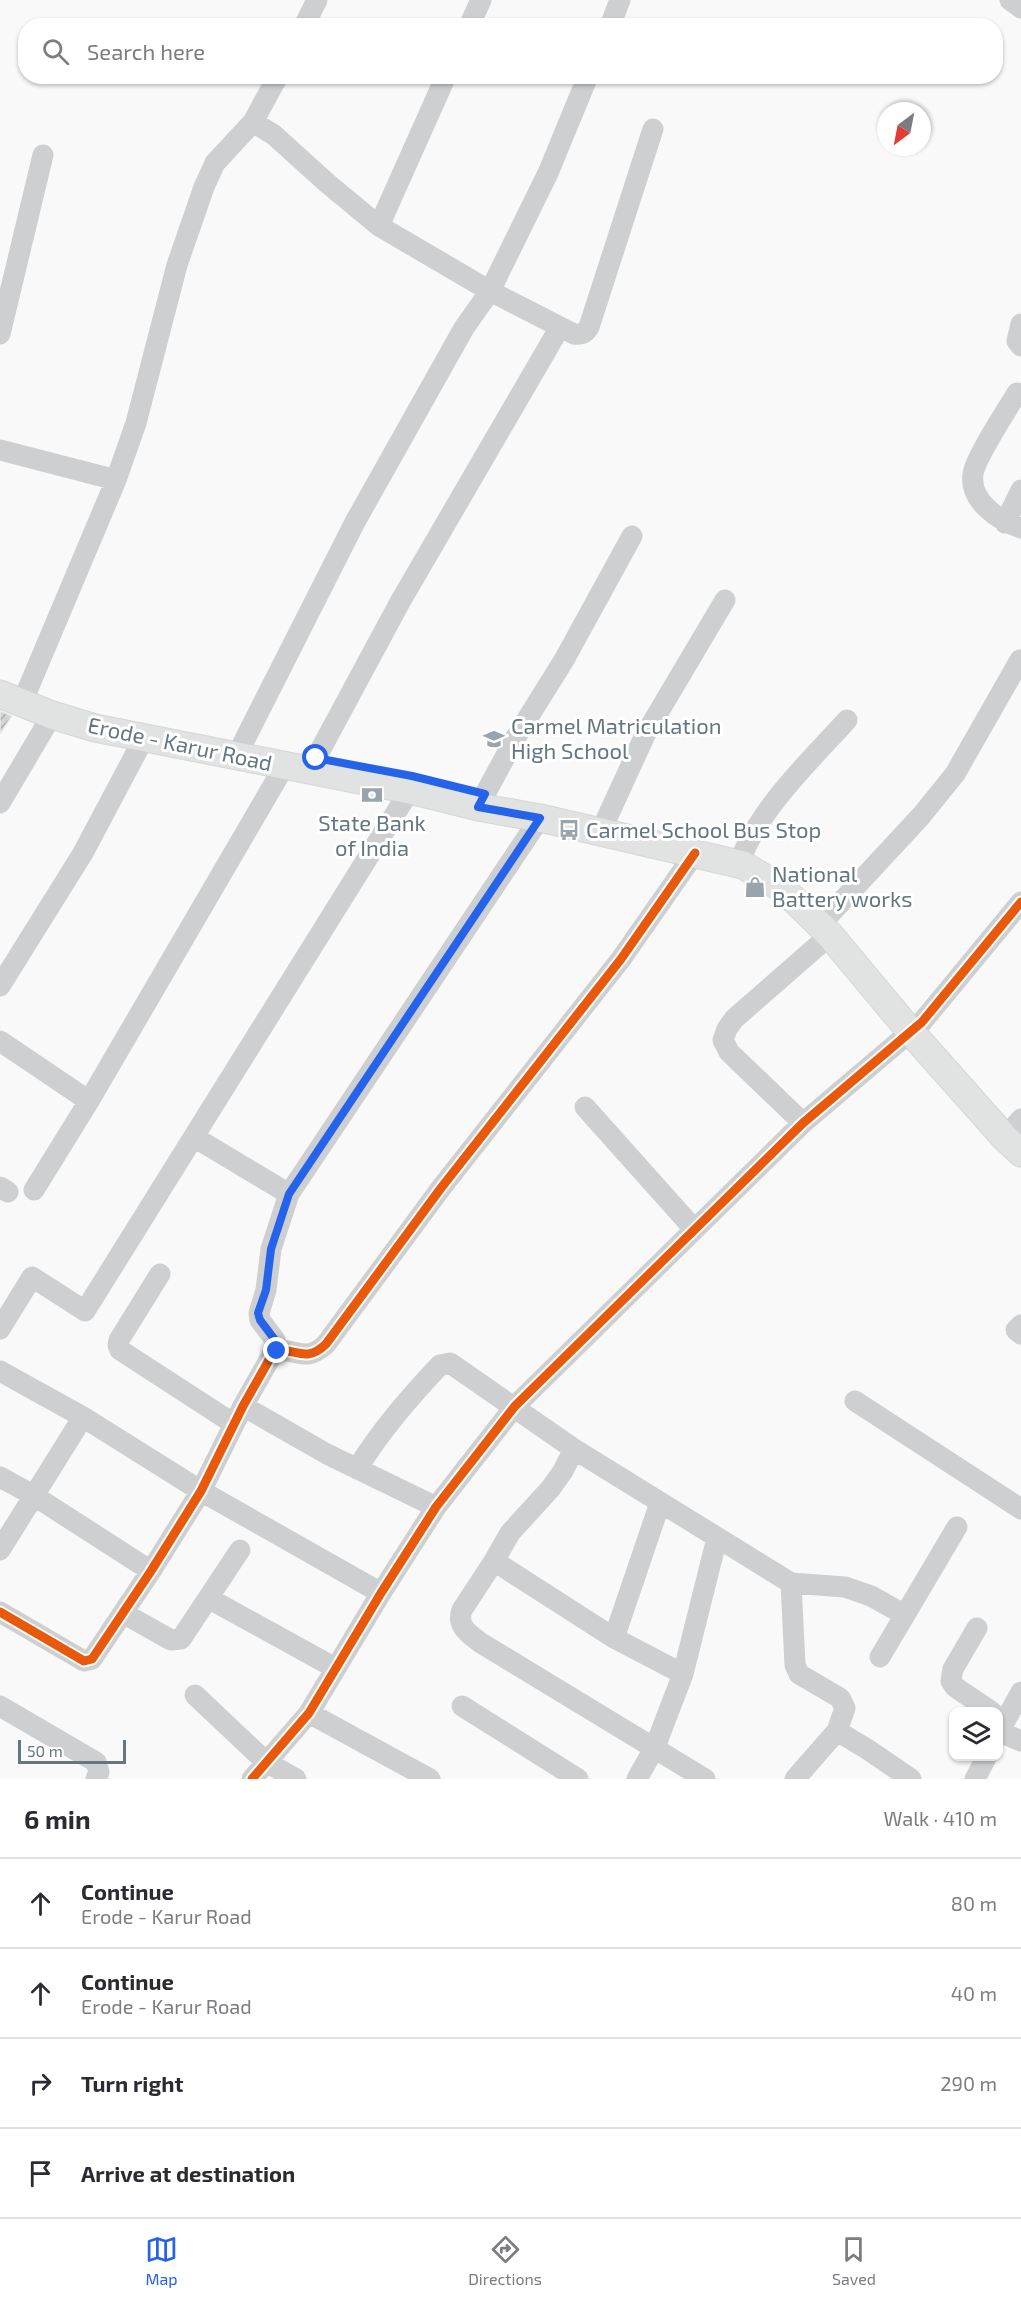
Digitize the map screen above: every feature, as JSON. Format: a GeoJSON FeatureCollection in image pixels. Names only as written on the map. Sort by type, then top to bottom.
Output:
{"type":"FeatureCollection","features":[{"type":"Feature","properties":{"kind":"main road","name":"Erode - Karur Road"},"geometry":{"type":"LineString","coordinates":[[0,678],[27,692],[97,714],[412,776],[540,818],[743,865],[767,878],[830,924]]}},
{"type":"Feature","properties":{"kind":"main road","name":"Erode - Karur Road"},"geometry":{"type":"LineString","coordinates":[[0,694],[52,716],[95,728],[410,790],[481,800],[542,804],[697,840],[774,866],[796,880],[916,1026],[1017,1134]]}},
{"type":"Feature","properties":{"kind":"street"},"geometry":{"type":"LineString","coordinates":[[308,18],[317,0]]}},
{"type":"Feature","properties":{"kind":"street"},"geometry":{"type":"LineString","coordinates":[[473,18],[481,0]]}},
{"type":"Feature","properties":{"kind":"street"},"geometry":{"type":"LineString","coordinates":[[613,18],[620,0]]}},
{"type":"Feature","properties":{"kind":"street"},"geometry":{"type":"LineString","coordinates":[[1010,0],[1021,8]]}},
{"type":"Feature","properties":{"kind":"street"},"geometry":{"type":"LineString","coordinates":[[27,692],[116,480],[136,423],[177,265],[204,186],[215,163],[254,122],[274,84]]}},
{"type":"Feature","properties":{"kind":"street"},"geometry":{"type":"LineString","coordinates":[[379,226],[442,84]]}},
{"type":"Feature","properties":{"kind":"street"},"geometry":{"type":"LineString","coordinates":[[243,743],[355,522],[465,328],[490,291],[548,172],[585,84]]}},
{"type":"Feature","properties":{"kind":"street"},"geometry":{"type":"LineString","coordinates":[[254,122],[274,135],[379,226],[490,291],[580,335],[589,327],[653,129]]}},
{"type":"Feature","properties":{"kind":"street"},"geometry":{"type":"LineString","coordinates":[[0,334],[43,155]]}},
{"type":"Feature","properties":{"kind":"street"},"geometry":{"type":"LineString","coordinates":[[1021,324],[1017,341],[1021,346]]}},
{"type":"Feature","properties":{"kind":"street"},"geometry":{"type":"LineString","coordinates":[[316,758],[400,602],[560,327]]}},
{"type":"Feature","properties":{"kind":"street"},"geometry":{"type":"LineString","coordinates":[[1017,393],[976,463],[972,477],[980,499],[995,516],[1013,526],[1021,490]]}},
{"type":"Feature","properties":{"kind":"street"},"geometry":{"type":"LineString","coordinates":[[0,450],[116,480]]}},
{"type":"Feature","properties":{"kind":"street"},"geometry":{"type":"LineString","coordinates":[[481,800],[516,736],[564,660],[632,536]]}},
{"type":"Feature","properties":{"kind":"street"},"geometry":{"type":"LineString","coordinates":[[606,820],[645,735],[725,600]]}},
{"type":"Feature","properties":{"kind":"street"},"geometry":{"type":"LineString","coordinates":[[803,1123],[729,1052],[723,1040],[727,1029],[734,1019],[830,924],[955,774],[1020,660]]}},
{"type":"Feature","properties":{"kind":"street"},"geometry":{"type":"LineString","coordinates":[[0,802],[52,716]]}},
{"type":"Feature","properties":{"kind":"street"},"geometry":{"type":"LineString","coordinates":[[743,854],[764,815],[847,720]]}},
{"type":"Feature","properties":{"kind":"street"},"geometry":{"type":"LineString","coordinates":[[0,986],[83,853],[144,738]]}},
{"type":"Feature","properties":{"kind":"street"},"geometry":{"type":"LineString","coordinates":[[34,1190],[89,1101],[285,765]]}},
{"type":"Feature","properties":{"kind":"street"},"geometry":{"type":"LineString","coordinates":[[0,1329],[32,1276],[85,1311],[410,790]]}},
{"type":"Feature","properties":{"kind":"street"},"geometry":{"type":"LineString","coordinates":[[277,1351],[275,1340],[260,1320],[258,1313],[266,1290],[271,1249],[289,1194],[540,818]]}},
{"type":"Feature","properties":{"kind":"street"},"geometry":{"type":"LineString","coordinates":[[277,1351],[309,1354],[326,1344],[441,1188],[621,959],[695,853]]}},
{"type":"Feature","properties":{"kind":"street"},"geometry":{"type":"LineString","coordinates":[[252,1779],[309,1713],[436,1507],[515,1406],[803,1123],[916,1026],[1021,902]]}},
{"type":"Feature","properties":{"kind":"street"},"geometry":{"type":"LineString","coordinates":[[0,1041],[89,1101]]}},
{"type":"Feature","properties":{"kind":"street"},"geometry":{"type":"LineString","coordinates":[[585,1107],[694,1229]]}},
{"type":"Feature","properties":{"kind":"street"},"geometry":{"type":"LineString","coordinates":[[194,1137],[289,1194]]}},
{"type":"Feature","properties":{"kind":"street"},"geometry":{"type":"LineString","coordinates":[[160,1274],[119,1340],[120,1350],[238,1415],[436,1507]]}},
{"type":"Feature","properties":{"kind":"street"},"geometry":{"type":"LineString","coordinates":[[1021,1325],[1016,1330],[1021,1334]]}},
{"type":"Feature","properties":{"kind":"street"},"geometry":{"type":"LineString","coordinates":[[0,1612],[86,1662],[94,1656],[201,1491],[238,1415],[270,1358],[277,1351]]}},
{"type":"Feature","properties":{"kind":"street"},"geometry":{"type":"LineString","coordinates":[[357,1469],[376,1438],[396,1413],[443,1363],[453,1364],[574,1449],[790,1583],[845,1587],[871,1596],[905,1615]]}},
{"type":"Feature","properties":{"kind":"street"},"geometry":{"type":"LineString","coordinates":[[0,1371],[83,1417],[201,1491],[381,1593]]}},
{"type":"Feature","properties":{"kind":"street"},"geometry":{"type":"LineString","coordinates":[[855,1401],[1021,1509]]}},
{"type":"Feature","properties":{"kind":"street"},"geometry":{"type":"LineString","coordinates":[[0,1550],[83,1417]]}},
{"type":"Feature","properties":{"kind":"street"},"geometry":{"type":"LineString","coordinates":[[574,1449],[563,1472],[551,1488],[510,1533],[495,1562],[462,1610],[460,1616],[464,1629],[481,1643],[655,1747],[704,1779]]}},
{"type":"Feature","properties":{"kind":"street"},"geometry":{"type":"LineString","coordinates":[[0,1477],[33,1495],[151,1571]]}},
{"type":"Feature","properties":{"kind":"street"},"geometry":{"type":"LineString","coordinates":[[614,1638],[660,1503]]}},
{"type":"Feature","properties":{"kind":"street"},"geometry":{"type":"LineString","coordinates":[[880,1657],[957,1527]]}},
{"type":"Feature","properties":{"kind":"street"},"geometry":{"type":"LineString","coordinates":[[636,1779],[655,1747],[683,1674],[717,1538]]}},
{"type":"Feature","properties":{"kind":"street"},"geometry":{"type":"LineString","coordinates":[[123,1613],[171,1640],[177,1641],[185,1634],[240,1550]]}},
{"type":"Feature","properties":{"kind":"street"},"geometry":{"type":"LineString","coordinates":[[495,1562],[614,1638],[683,1674]]}},
{"type":"Feature","properties":{"kind":"street"},"geometry":{"type":"LineString","coordinates":[[790,1583],[795,1665],[799,1674],[832,1693],[844,1704],[844,1715],[837,1731],[795,1779]]}},
{"type":"Feature","properties":{"kind":"street"},"geometry":{"type":"LineString","coordinates":[[208,1598],[335,1668]]}},
{"type":"Feature","properties":{"kind":"street"},"geometry":{"type":"LineString","coordinates":[[977,1628],[953,1669],[951,1681],[979,1707]]}},
{"type":"Feature","properties":{"kind":"street"},"geometry":{"type":"LineString","coordinates":[[1003,1717],[1021,1692]]}},
{"type":"Feature","properties":{"kind":"street"},"geometry":{"type":"LineString","coordinates":[[195,1695],[266,1762],[296,1779]]}},
{"type":"Feature","properties":{"kind":"street"},"geometry":{"type":"LineString","coordinates":[[0,1706],[96,1762],[99,1772],[96,1779]]}},
{"type":"Feature","properties":{"kind":"street"},"geometry":{"type":"LineString","coordinates":[[462,1706],[578,1779]]}},
{"type":"Feature","properties":{"kind":"street"},"geometry":{"type":"LineString","coordinates":[[309,1713],[430,1779]]}},
{"type":"Feature","properties":{"kind":"street"},"geometry":{"type":"LineString","coordinates":[[1003,1726],[1021,1741]]}},
{"type":"Feature","properties":{"kind":"street"},"geometry":{"type":"LineString","coordinates":[[837,1731],[911,1779]]}},
{"type":"Feature","properties":{"kind":"street"},"geometry":{"type":"LineString","coordinates":[[979,1778],[985,1761]]}},
{"type":"Feature","properties":{"kind":"building"},"geometry":{"type":"Polygon","coordinates":[[[0,711],[12,716],[0,734],[0,711]]]}},
{"type":"Feature","properties":{"kind":"cycle path"},"geometry":{"type":"LineString","coordinates":[[0,1612],[84,1661],[92,1659],[201,1491],[243,1406],[273,1353],[280,1351],[311,1353],[326,1344],[441,1188],[621,959],[695,853]]}},
{"type":"Feature","properties":{"kind":"cycle path"},"geometry":{"type":"LineString","coordinates":[[252,1779],[309,1713],[436,1507],[515,1406],[803,1123],[922,1022],[1021,902]]}},
{"type":"Feature","properties":{"kind":"place","name":"Carmel Matriculation High School"},"geometry":{"type":"Point","coordinates":[494,739]}},
{"type":"Feature","properties":{"kind":"place","name":"State Bank of India"},"geometry":{"type":"Point","coordinates":[372,795]}},
{"type":"Feature","properties":{"kind":"place","name":"Carmel School Bus Stop"},"geometry":{"type":"Point","coordinates":[569,830]}},
{"type":"Feature","properties":{"kind":"place","name":"National Battery works"},"geometry":{"type":"Point","coordinates":[755,887]}},
{"type":"Feature","properties":{"kind":"route"},"geometry":{"type":"LineString","coordinates":[[277,1351],[273,1336],[260,1320],[258,1313],[266,1290],[271,1249],[289,1194],[540,818],[478,807],[485,794],[412,776],[316,758]]}}]}
